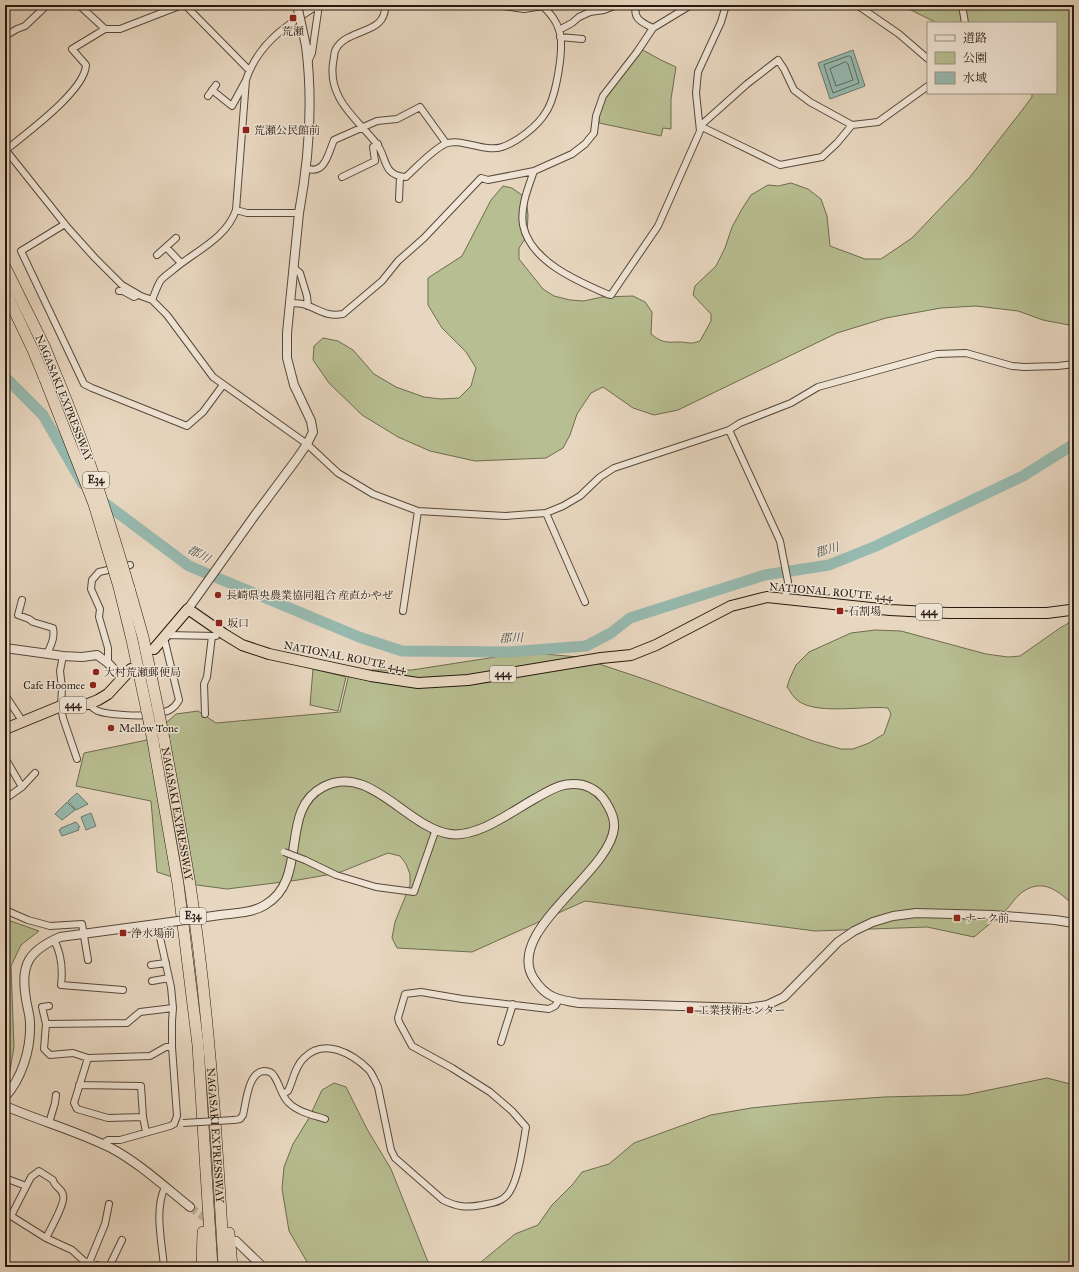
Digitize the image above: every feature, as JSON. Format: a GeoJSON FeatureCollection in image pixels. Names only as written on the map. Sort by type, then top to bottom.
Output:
{"type":"FeatureCollection","features":[{"type":"Feature","properties":{"kind":"highway","name":"NAGASAKI EXPRESSWAY"},"geometry":{"type":"LineString","coordinates":[[5,267],[45,348],[72,412],[106,508],[124,587],[132,640],[153,710],[190,885],[209,1044],[219,1168],[224,1267]]}},
{"type":"Feature","properties":{"kind":"highway","name":"NAGASAKI EXPRESSWAY"},"geometry":{"type":"LineString","coordinates":[[5,291],[45,379],[94,504],[124,587]]}},
{"type":"Feature","properties":{"kind":"highway","name":"NATIONAL ROUTE 444"},"geometry":{"type":"LineString","coordinates":[[188,609],[242,645],[269,654],[371,676],[418,683],[468,680],[631,654],[656,645],[731,606],[767,597],[890,610],[948,613],[1047,613],[1070,610],[1074,608]]}},
{"type":"Feature","properties":{"kind":"highway"},"geometry":{"type":"LineString","coordinates":[[154,649],[188,609]]}},
{"type":"Feature","properties":{"kind":"highway","name":"444"},"geometry":{"type":"LineString","coordinates":[[5,729],[61,706],[88,704],[98,700],[108,694],[131,668]]}},
{"type":"Feature","properties":{"kind":"highway","name":"NAGASAKI EXPRESSWAY"},"geometry":{"type":"LineString","coordinates":[[159,740],[190,966],[198,1045],[212,1267]]}},
{"type":"Feature","properties":{"kind":"highway"},"geometry":{"type":"LineString","coordinates":[[213,1094],[222,1136],[232,1267]]}},
{"type":"Feature","properties":{"kind":"highway"},"geometry":{"type":"LineString","coordinates":[[202,1267],[206,1157]]}},
{"type":"Feature","properties":{"kind":"street"},"geometry":{"type":"LineString","coordinates":[[5,36],[25,26],[47,5]]}},
{"type":"Feature","properties":{"kind":"street"},"geometry":{"type":"LineString","coordinates":[[79,5],[105,29]]}},
{"type":"Feature","properties":{"kind":"street"},"geometry":{"type":"LineString","coordinates":[[249,70],[184,5],[120,29],[105,29],[72,48],[86,65],[86,69],[70,94],[54,110],[5,150],[90,253],[122,285],[137,294],[152,300],[167,315],[213,377],[306,444],[338,473],[373,494],[418,511],[505,516],[546,513],[563,506],[580,496],[600,477],[614,468],[729,430],[740,423],[791,403],[818,387],[937,354],[966,353],[1012,366],[1024,367],[1074,364]]}},
{"type":"Feature","properties":{"kind":"street"},"geometry":{"type":"LineString","coordinates":[[188,609],[306,444],[313,432],[311,421],[294,385],[287,358],[289,303],[305,168],[309,120],[308,62],[306,46],[296,5]]}},
{"type":"Feature","properties":{"kind":"street"},"geometry":{"type":"LineString","coordinates":[[212,90],[232,106],[246,80],[249,70],[271,38],[292,21],[319,5]]}},
{"type":"Feature","properties":{"kind":"street"},"geometry":{"type":"LineString","coordinates":[[308,62],[312,53],[319,5]]}},
{"type":"Feature","properties":{"kind":"street"},"geometry":{"type":"LineString","coordinates":[[385,5],[381,21],[376,26],[348,38],[339,44],[335,52],[332,69],[338,98],[353,118],[378,144],[387,168],[400,177],[406,177],[446,143],[459,143],[489,149],[501,148],[539,123],[548,111],[560,63],[559,30],[553,17],[542,6],[513,8],[495,5]]}},
{"type":"Feature","properties":{"kind":"street"},"geometry":{"type":"LineString","coordinates":[[559,30],[572,24],[579,17],[590,12],[604,10],[617,5]]}},
{"type":"Feature","properties":{"kind":"street"},"geometry":{"type":"LineString","coordinates":[[637,5],[635,13],[637,18],[641,22],[653,28]]}},
{"type":"Feature","properties":{"kind":"street"},"geometry":{"type":"LineString","coordinates":[[289,303],[304,304],[326,314],[343,314],[382,281],[398,260],[424,238],[481,178],[488,180],[534,171],[572,154],[585,144],[594,133],[596,116],[604,96],[653,28],[691,5]]}},
{"type":"Feature","properties":{"kind":"street"},"geometry":{"type":"LineString","coordinates":[[534,171],[523,205],[523,224],[529,240],[538,253],[568,276],[611,295],[658,226],[700,131],[696,93],[698,72],[721,22],[726,5]]}},
{"type":"Feature","properties":{"kind":"street"},"geometry":{"type":"LineString","coordinates":[[856,5],[899,34],[927,58]]}},
{"type":"Feature","properties":{"kind":"street"},"geometry":{"type":"LineString","coordinates":[[962,5],[965,22]]}},
{"type":"Feature","properties":{"kind":"street"},"geometry":{"type":"LineString","coordinates":[[560,38],[582,39]]}},
{"type":"Feature","properties":{"kind":"street"},"geometry":{"type":"LineString","coordinates":[[700,126],[747,84],[778,60],[794,90],[810,102],[852,125],[878,122],[927,87]]}},
{"type":"Feature","properties":{"kind":"street"},"geometry":{"type":"LineString","coordinates":[[152,300],[162,280],[181,263],[213,240],[226,228],[233,218],[236,210],[246,80]]}},
{"type":"Feature","properties":{"kind":"street"},"geometry":{"type":"LineString","coordinates":[[305,168],[311,171],[319,169],[323,165],[334,140],[377,121],[397,119],[420,108],[446,143]]}},
{"type":"Feature","properties":{"kind":"street"},"geometry":{"type":"LineString","coordinates":[[700,126],[780,165],[822,157],[837,143],[852,125]]}},
{"type":"Feature","properties":{"kind":"street"},"geometry":{"type":"LineString","coordinates":[[342,177],[375,160],[373,147],[378,144]]}},
{"type":"Feature","properties":{"kind":"street"},"geometry":{"type":"LineString","coordinates":[[399,199],[400,177]]}},
{"type":"Feature","properties":{"kind":"street"},"geometry":{"type":"LineString","coordinates":[[236,210],[247,213],[299,213]]}},
{"type":"Feature","properties":{"kind":"street"},"geometry":{"type":"LineString","coordinates":[[65,224],[21,251],[84,384],[187,426],[203,412],[223,385]]}},
{"type":"Feature","properties":{"kind":"street"},"geometry":{"type":"LineString","coordinates":[[157,255],[176,238]]}},
{"type":"Feature","properties":{"kind":"street"},"geometry":{"type":"LineString","coordinates":[[166,247],[181,263]]}},
{"type":"Feature","properties":{"kind":"street"},"geometry":{"type":"LineString","coordinates":[[293,267],[300,273],[307,296],[308,306]]}},
{"type":"Feature","properties":{"kind":"street"},"geometry":{"type":"LineString","coordinates":[[119,291],[123,291],[134,297],[137,294]]}},
{"type":"Feature","properties":{"kind":"street"},"geometry":{"type":"LineString","coordinates":[[729,430],[780,541],[788,582],[785,599]]}},
{"type":"Feature","properties":{"kind":"street"},"geometry":{"type":"LineString","coordinates":[[403,611],[418,511]]}},
{"type":"Feature","properties":{"kind":"street"},"geometry":{"type":"LineString","coordinates":[[546,513],[585,602]]}},
{"type":"Feature","properties":{"kind":"street"},"geometry":{"type":"LineString","coordinates":[[108,663],[108,648],[99,617],[100,609],[91,589],[92,580],[99,572],[130,565]]}},
{"type":"Feature","properties":{"kind":"street"},"geometry":{"type":"LineString","coordinates":[[22,600],[18,615],[33,622],[53,628],[53,642],[47,654]]}},
{"type":"Feature","properties":{"kind":"street"},"geometry":{"type":"LineString","coordinates":[[88,704],[98,711],[140,716],[165,712],[176,706],[178,700],[165,636],[227,636]]}},
{"type":"Feature","properties":{"kind":"street"},"geometry":{"type":"LineString","coordinates":[[205,714],[204,684],[207,677],[212,636]]}},
{"type":"Feature","properties":{"kind":"street"},"geometry":{"type":"LineString","coordinates":[[5,648],[63,656],[97,655],[108,663],[122,678]]}},
{"type":"Feature","properties":{"kind":"street"},"geometry":{"type":"LineString","coordinates":[[63,656],[60,671],[62,688],[61,706],[77,759]]}},
{"type":"Feature","properties":{"kind":"street"},"geometry":{"type":"LineString","coordinates":[[5,695],[23,722]]}},
{"type":"Feature","properties":{"kind":"street"},"geometry":{"type":"LineString","coordinates":[[8,763],[22,787]]}},
{"type":"Feature","properties":{"kind":"street"},"geometry":{"type":"LineString","coordinates":[[5,799],[22,787],[35,773]]}},
{"type":"Feature","properties":{"kind":"street"},"geometry":{"type":"LineString","coordinates":[[5,1097],[10,1092],[22,1071],[30,1043],[30,1022],[23,980],[26,965],[34,952],[60,937],[220,916],[252,910],[264,906],[276,897],[284,887],[290,872],[298,824],[302,810],[310,797],[322,787],[336,782],[351,782],[365,785],[390,800],[417,820],[448,834],[463,835],[481,829],[557,786],[571,783],[585,785],[598,792],[606,801],[612,813],[614,828],[610,840],[603,854],[536,935],[529,950],[528,963],[532,977],[540,988],[559,1000],[579,1003],[748,1008],[767,1005],[784,997],[838,942],[854,931],[873,922],[893,916],[916,913],[993,915],[1074,923]]}},
{"type":"Feature","properties":{"kind":"street"},"geometry":{"type":"LineString","coordinates":[[284,852],[336,875],[376,887],[414,892],[436,829]]}},
{"type":"Feature","properties":{"kind":"street"},"geometry":{"type":"LineString","coordinates":[[5,910],[28,920],[50,926],[82,924],[85,934],[88,960]]}},
{"type":"Feature","properties":{"kind":"street"},"geometry":{"type":"LineString","coordinates":[[102,1144],[108,1140],[120,1140],[170,1126],[174,1124],[178,1116],[172,1047],[173,1008],[161,923]]}},
{"type":"Feature","properties":{"kind":"street"},"geometry":{"type":"LineString","coordinates":[[54,940],[59,949],[63,969],[61,985],[123,990]]}},
{"type":"Feature","properties":{"kind":"street"},"geometry":{"type":"LineString","coordinates":[[150,965],[166,963]]}},
{"type":"Feature","properties":{"kind":"street"},"geometry":{"type":"LineString","coordinates":[[152,981],[169,978]]}},
{"type":"Feature","properties":{"kind":"street"},"geometry":{"type":"LineString","coordinates":[[283,1094],[288,1091],[298,1064],[304,1057],[317,1050],[326,1048],[344,1052],[369,1071],[378,1086],[395,1158],[443,1200],[452,1205],[473,1207],[500,1201],[506,1197],[515,1184],[526,1127],[512,1111],[490,1092],[452,1068],[412,1046],[398,1018],[405,994],[421,992],[462,999],[549,1009],[555,1006],[559,1000]]}},
{"type":"Feature","properties":{"kind":"street"},"geometry":{"type":"LineString","coordinates":[[501,1042],[513,1004]]}},
{"type":"Feature","properties":{"kind":"street"},"geometry":{"type":"LineString","coordinates":[[49,1006],[42,1007],[46,1024],[44,1049],[50,1055],[73,1053],[88,1058],[150,1056],[166,1047],[172,1047]]}},
{"type":"Feature","properties":{"kind":"street"},"geometry":{"type":"LineString","coordinates":[[46,1024],[127,1023],[140,1012],[173,1008]]}},
{"type":"Feature","properties":{"kind":"street"},"geometry":{"type":"LineString","coordinates":[[88,1058],[74,1103],[77,1109],[108,1118],[143,1117]]}},
{"type":"Feature","properties":{"kind":"street"},"geometry":{"type":"LineString","coordinates":[[176,1120],[183,1124],[240,1119],[243,1115],[251,1080],[256,1074],[266,1071],[272,1072],[288,1103],[297,1109],[325,1119]]}},
{"type":"Feature","properties":{"kind":"street"},"geometry":{"type":"LineString","coordinates":[[79,1085],[141,1086],[143,1117],[146,1132]]}},
{"type":"Feature","properties":{"kind":"street"},"geometry":{"type":"LineString","coordinates":[[49,1123],[56,1103],[56,1095]]}},
{"type":"Feature","properties":{"kind":"street"},"geometry":{"type":"LineString","coordinates":[[5,1106],[102,1144],[131,1161],[190,1207]]}},
{"type":"Feature","properties":{"kind":"street"},"geometry":{"type":"LineString","coordinates":[[46,1238],[64,1196],[54,1184],[53,1180],[39,1171],[31,1177],[8,1215],[46,1238],[72,1250],[89,1264],[103,1267]]}},
{"type":"Feature","properties":{"kind":"street"},"geometry":{"type":"LineString","coordinates":[[5,1178],[26,1186]]}},
{"type":"Feature","properties":{"kind":"street"},"geometry":{"type":"LineString","coordinates":[[164,1267],[160,1217],[161,1196],[165,1186]]}},
{"type":"Feature","properties":{"kind":"street"},"geometry":{"type":"LineString","coordinates":[[89,1264],[105,1224],[109,1204]]}},
{"type":"Feature","properties":{"kind":"street"},"geometry":{"type":"LineString","coordinates":[[109,1267],[122,1240]]}},
{"type":"Feature","properties":{"kind":"street"},"geometry":{"type":"LineString","coordinates":[[236,1241],[255,1263],[263,1267]]}},
{"type":"Feature","properties":{"kind":"green space"},"geometry":{"type":"Polygon","coordinates":[[[901,5],[1074,5],[1074,326],[1043,320],[1018,311],[976,306],[941,308],[886,318],[837,333],[678,410],[654,415],[633,408],[603,387],[591,393],[577,414],[570,435],[563,448],[546,458],[475,461],[430,451],[398,437],[362,415],[329,383],[313,360],[314,346],[323,338],[338,341],[353,350],[374,374],[396,387],[424,397],[441,399],[459,398],[471,386],[476,368],[466,352],[442,328],[428,305],[428,278],[462,256],[491,200],[503,186],[512,188],[526,198],[528,215],[527,236],[519,248],[519,259],[543,289],[554,296],[570,300],[584,301],[602,297],[633,296],[645,302],[652,312],[651,334],[666,342],[695,343],[700,341],[711,321],[711,314],[693,295],[695,286],[716,266],[725,248],[732,227],[751,195],[768,185],[778,186],[791,183],[808,189],[821,199],[827,216],[830,246],[865,259],[881,259],[912,238],[970,177],[1032,97],[1032,94],[1057,94],[1057,22],[935,22],[901,5]]]}},
{"type":"Feature","properties":{"kind":"green space"},"geometry":{"type":"Polygon","coordinates":[[[641,49],[676,67],[671,99],[671,129],[663,128],[661,136],[599,123],[599,112],[605,98],[641,49]]]}},
{"type":"Feature","properties":{"kind":"green space"},"geometry":{"type":"Polygon","coordinates":[[[1074,620],[1074,906],[1051,888],[1045,886],[1031,887],[1021,893],[1005,911],[974,937],[927,927],[815,931],[585,901],[472,952],[397,948],[392,938],[395,922],[410,885],[410,874],[406,864],[400,856],[388,853],[338,873],[298,880],[227,889],[197,885],[157,872],[151,801],[76,786],[84,753],[147,740],[176,714],[198,711],[216,723],[340,712],[350,670],[412,670],[502,656],[544,654],[578,657],[644,679],[813,741],[841,749],[853,749],[869,743],[884,734],[891,714],[888,708],[878,707],[838,709],[812,707],[802,703],[794,697],[787,687],[790,678],[796,665],[809,652],[851,633],[875,630],[901,631],[986,654],[1008,657],[1020,656],[1074,620]]]}},
{"type":"Feature","properties":{"kind":"green space"},"geometry":{"type":"Polygon","coordinates":[[[313,669],[346,677],[338,711],[310,705],[313,669]]]}},
{"type":"Feature","properties":{"kind":"green space"},"geometry":{"type":"Polygon","coordinates":[[[8,920],[39,931],[21,945],[11,966],[14,1047],[9,1076],[5,1080],[5,922],[8,920]]]}},
{"type":"Feature","properties":{"kind":"green space"},"geometry":{"type":"Polygon","coordinates":[[[1047,1078],[1074,1085],[1074,1267],[475,1267],[515,1234],[538,1225],[552,1205],[573,1184],[582,1172],[609,1164],[634,1143],[711,1115],[751,1108],[800,1103],[884,1097],[965,1095],[1047,1078]]]}},
{"type":"Feature","properties":{"kind":"green space"},"geometry":{"type":"Polygon","coordinates":[[[334,1083],[346,1087],[367,1129],[391,1169],[430,1267],[310,1267],[289,1231],[282,1189],[284,1167],[293,1144],[309,1118],[322,1090],[334,1083]]]}},
{"type":"Feature","properties":{"kind":"water"},"geometry":{"type":"Polygon","coordinates":[[[853,50],[865,86],[830,99],[818,63],[853,50]]]}},
{"type":"Feature","properties":{"kind":"water"},"geometry":{"type":"Polygon","coordinates":[[[77,793],[88,804],[76,810],[68,801],[77,793]]]}},
{"type":"Feature","properties":{"kind":"water"},"geometry":{"type":"Polygon","coordinates":[[[67,802],[75,810],[62,820],[55,814],[67,802]]]}},
{"type":"Feature","properties":{"kind":"water"},"geometry":{"type":"Polygon","coordinates":[[[91,813],[96,826],[86,830],[81,817],[91,813]]]}},
{"type":"Feature","properties":{"kind":"water"},"geometry":{"type":"Polygon","coordinates":[[[76,822],[80,827],[78,827],[79,830],[62,836],[59,830],[61,828],[76,822]]]}},
{"type":"Feature","properties":{"kind":"waterway","name":"郡川"},"geometry":{"type":"LineString","coordinates":[[5,377],[43,415],[83,484]]}},
{"type":"Feature","properties":{"kind":"waterway","name":"郡川"},"geometry":{"type":"LineString","coordinates":[[98,498],[189,566],[359,637],[402,651],[509,652],[586,646],[611,633],[630,618],[765,575],[829,565],[876,546],[1023,476],[1074,444]]}},
{"type":"Feature","properties":{"kind":"tunnel"},"geometry":{"type":"LineString","coordinates":[[190,1207],[225,1233]]}},
{"type":"Feature","properties":{"kind":"place","name":"荒瀬"},"geometry":{"type":"Point","coordinates":[293,18]}},
{"type":"Feature","properties":{"kind":"place","name":"荒瀬公民館前"},"geometry":{"type":"Point","coordinates":[246,130]}},
{"type":"Feature","properties":{"kind":"place","name":"長崎県央農業協同組合 産直かやぜ"},"geometry":{"type":"Point","coordinates":[218,595]}},
{"type":"Feature","properties":{"kind":"place","name":"石割場"},"geometry":{"type":"Point","coordinates":[840,611]}},
{"type":"Feature","properties":{"kind":"place","name":"坂口"},"geometry":{"type":"Point","coordinates":[219,623]}},
{"type":"Feature","properties":{"kind":"place","name":"大村荒瀬郵便局"},"geometry":{"type":"Point","coordinates":[96,672]}},
{"type":"Feature","properties":{"kind":"place","name":"Cafe Hoomee"},"geometry":{"type":"Point","coordinates":[93,685]}},
{"type":"Feature","properties":{"kind":"place","name":"Mellow Tone"},"geometry":{"type":"Point","coordinates":[111,728]}},
{"type":"Feature","properties":{"kind":"place","name":"ナーク前"},"geometry":{"type":"Point","coordinates":[957,918]}},
{"type":"Feature","properties":{"kind":"place","name":"浄水場前"},"geometry":{"type":"Point","coordinates":[123,933]}},
{"type":"Feature","properties":{"kind":"place","name":"工業技術センター"},"geometry":{"type":"Point","coordinates":[690,1010]}}]}
